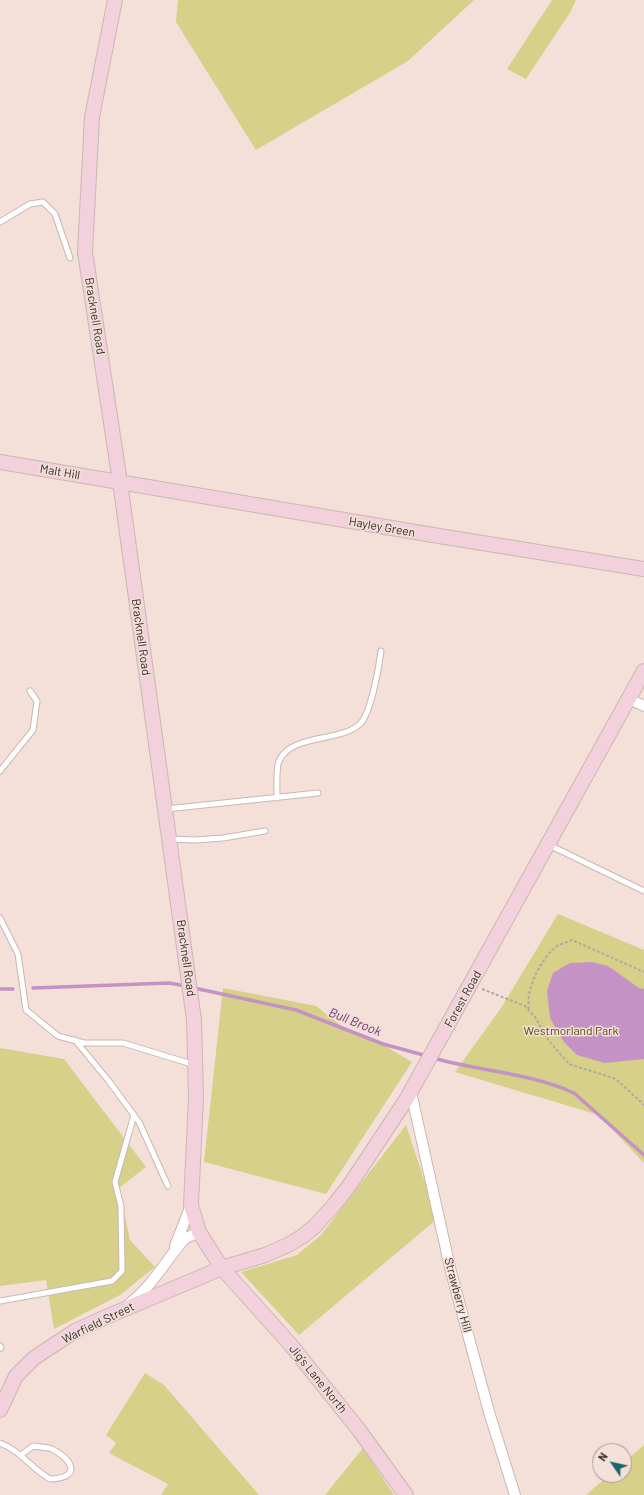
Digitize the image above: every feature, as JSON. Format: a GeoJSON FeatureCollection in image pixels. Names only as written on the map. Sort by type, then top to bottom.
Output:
{"type":"FeatureCollection","features":[{"type":"Feature","properties":{"kind":"main road","name":"Bracknell Road"},"geometry":{"type":"LineString","coordinates":[[115,0],[92,117],[85,252],[120,482],[194,1020],[196,1097],[191,1205],[199,1232],[222,1268]]}},
{"type":"Feature","properties":{"kind":"main road","name":"Malt Hill"},"geometry":{"type":"LineString","coordinates":[[0,462],[120,482]]}},
{"type":"Feature","properties":{"kind":"main road","name":"Hayley Green"},"geometry":{"type":"LineString","coordinates":[[120,482],[644,569]]}},
{"type":"Feature","properties":{"kind":"main road","name":"Forest Road"},"geometry":{"type":"LineString","coordinates":[[222,1268],[265,1255],[303,1236],[315,1226],[349,1186],[411,1092],[644,671]]}},
{"type":"Feature","properties":{"kind":"main road","name":"Warfield Street"},"geometry":{"type":"LineString","coordinates":[[0,1410],[16,1376],[34,1358],[75,1331],[222,1268]]}},
{"type":"Feature","properties":{"kind":"main road","name":"Jig's Lane North"},"geometry":{"type":"LineString","coordinates":[[222,1268],[290,1344],[359,1430],[406,1495]]}},
{"type":"Feature","properties":{"kind":"street"},"geometry":{"type":"LineString","coordinates":[[629,699],[644,706]]}},
{"type":"Feature","properties":{"kind":"street","name":"Strawberry Hill"},"geometry":{"type":"LineString","coordinates":[[411,1092],[451,1272],[489,1412],[515,1495]]}},
{"type":"Feature","properties":{"kind":"street"},"geometry":{"type":"LineString","coordinates":[[171,1256],[191,1205]]}},
{"type":"Feature","properties":{"kind":"street"},"geometry":{"type":"LineString","coordinates":[[117,1312],[138,1297],[186,1238],[199,1232]]}},
{"type":"Feature","properties":{"kind":"lane"},"geometry":{"type":"LineString","coordinates":[[0,222],[30,204],[43,202],[55,214],[70,258]]}},
{"type":"Feature","properties":{"kind":"lane"},"geometry":{"type":"LineString","coordinates":[[277,798],[278,762],[288,751],[295,745],[347,731],[360,724],[365,717],[370,702],[381,651]]}},
{"type":"Feature","properties":{"kind":"lane"},"geometry":{"type":"LineString","coordinates":[[0,771],[33,730],[37,702],[30,691]]}},
{"type":"Feature","properties":{"kind":"lane"},"geometry":{"type":"LineString","coordinates":[[165,809],[318,793]]}},
{"type":"Feature","properties":{"kind":"lane"},"geometry":{"type":"LineString","coordinates":[[169,839],[195,840],[223,838],[265,831]]}},
{"type":"Feature","properties":{"kind":"lane"},"geometry":{"type":"LineString","coordinates":[[549,845],[644,891]]}},
{"type":"Feature","properties":{"kind":"lane"},"geometry":{"type":"LineString","coordinates":[[0,918],[18,954],[26,1010],[58,1036],[84,1043],[123,1043],[195,1065]]}},
{"type":"Feature","properties":{"kind":"lane"},"geometry":{"type":"LineString","coordinates":[[75,1040],[108,1080],[139,1122],[168,1186]]}},
{"type":"Feature","properties":{"kind":"lane"},"geometry":{"type":"LineString","coordinates":[[0,1301],[112,1281],[122,1272],[121,1206],[115,1182],[134,1115]]}},
{"type":"Feature","properties":{"kind":"lane"},"geometry":{"type":"LineString","coordinates":[[0,1443],[6,1445],[20,1455],[50,1479],[66,1476],[70,1473],[71,1468],[69,1462],[51,1449],[33,1446],[20,1455]]}},
{"type":"Feature","properties":{"kind":"path"},"geometry":{"type":"LineString","coordinates":[[530,1011],[528,1001],[531,986],[539,966],[557,946],[572,940],[644,972]]}},
{"type":"Feature","properties":{"kind":"path"},"geometry":{"type":"LineString","coordinates":[[471,985],[525,1006],[535,1017],[548,1041],[569,1064],[616,1079],[644,1105]]}},
{"type":"Feature","properties":{"kind":"green space"},"geometry":{"type":"Polygon","coordinates":[[[178,0],[474,0],[408,61],[256,150],[176,22],[178,0]]]}},
{"type":"Feature","properties":{"kind":"green space"},"geometry":{"type":"Polygon","coordinates":[[[552,0],[576,0],[571,11],[526,79],[507,69],[552,0]]]}},
{"type":"Feature","properties":{"kind":"green space","name":"Westmorland Park"},"geometry":{"type":"Polygon","coordinates":[[[558,914],[644,950],[644,1163],[599,1115],[455,1072],[501,1008],[558,914]]]}},
{"type":"Feature","properties":{"kind":"green space"},"geometry":{"type":"Polygon","coordinates":[[[223,988],[316,1006],[349,1032],[382,1044],[412,1062],[326,1194],[204,1162],[223,988]]]}},
{"type":"Feature","properties":{"kind":"green space"},"geometry":{"type":"Polygon","coordinates":[[[0,1048],[64,1059],[146,1167],[119,1188],[130,1240],[155,1267],[120,1295],[54,1329],[46,1280],[0,1286],[0,1048]]]}},
{"type":"Feature","properties":{"kind":"green space"},"geometry":{"type":"Polygon","coordinates":[[[406,1125],[437,1219],[299,1335],[241,1272],[297,1255],[321,1235],[406,1125]]]}},
{"type":"Feature","properties":{"kind":"green space"},"geometry":{"type":"Polygon","coordinates":[[[145,1373],[164,1385],[259,1495],[161,1495],[168,1484],[109,1453],[116,1443],[106,1435],[145,1373]]]}},
{"type":"Feature","properties":{"kind":"green space"},"geometry":{"type":"Polygon","coordinates":[[[644,1445],[644,1495],[586,1495],[600,1483],[632,1483],[632,1455],[644,1445]]]}},
{"type":"Feature","properties":{"kind":"green space"},"geometry":{"type":"Polygon","coordinates":[[[363,1448],[394,1495],[325,1495],[363,1448]]]}},
{"type":"Feature","properties":{"kind":"shaded area"},"geometry":{"type":"Polygon","coordinates":[[[592,962],[608,966],[639,988],[644,989],[644,1059],[605,1063],[577,1055],[564,1042],[550,1018],[547,991],[553,973],[570,963],[592,962]]]}},
{"type":"Feature","properties":{"kind":"waterway","name":"Bull Brook"},"geometry":{"type":"LineString","coordinates":[[33,988],[169,983],[186,986]]}},
{"type":"Feature","properties":{"kind":"waterway","name":"Bull Brook"},"geometry":{"type":"LineString","coordinates":[[194,988],[296,1010],[383,1044],[427,1056]]}},
{"type":"Feature","properties":{"kind":"waterway","name":"Bull Brook"},"geometry":{"type":"LineString","coordinates":[[0,989],[13,989]]}},
{"type":"Feature","properties":{"kind":"waterway","name":"Bull Brook"},"geometry":{"type":"LineString","coordinates":[[433,1058],[540,1081],[574,1093],[644,1155]]}}]}
